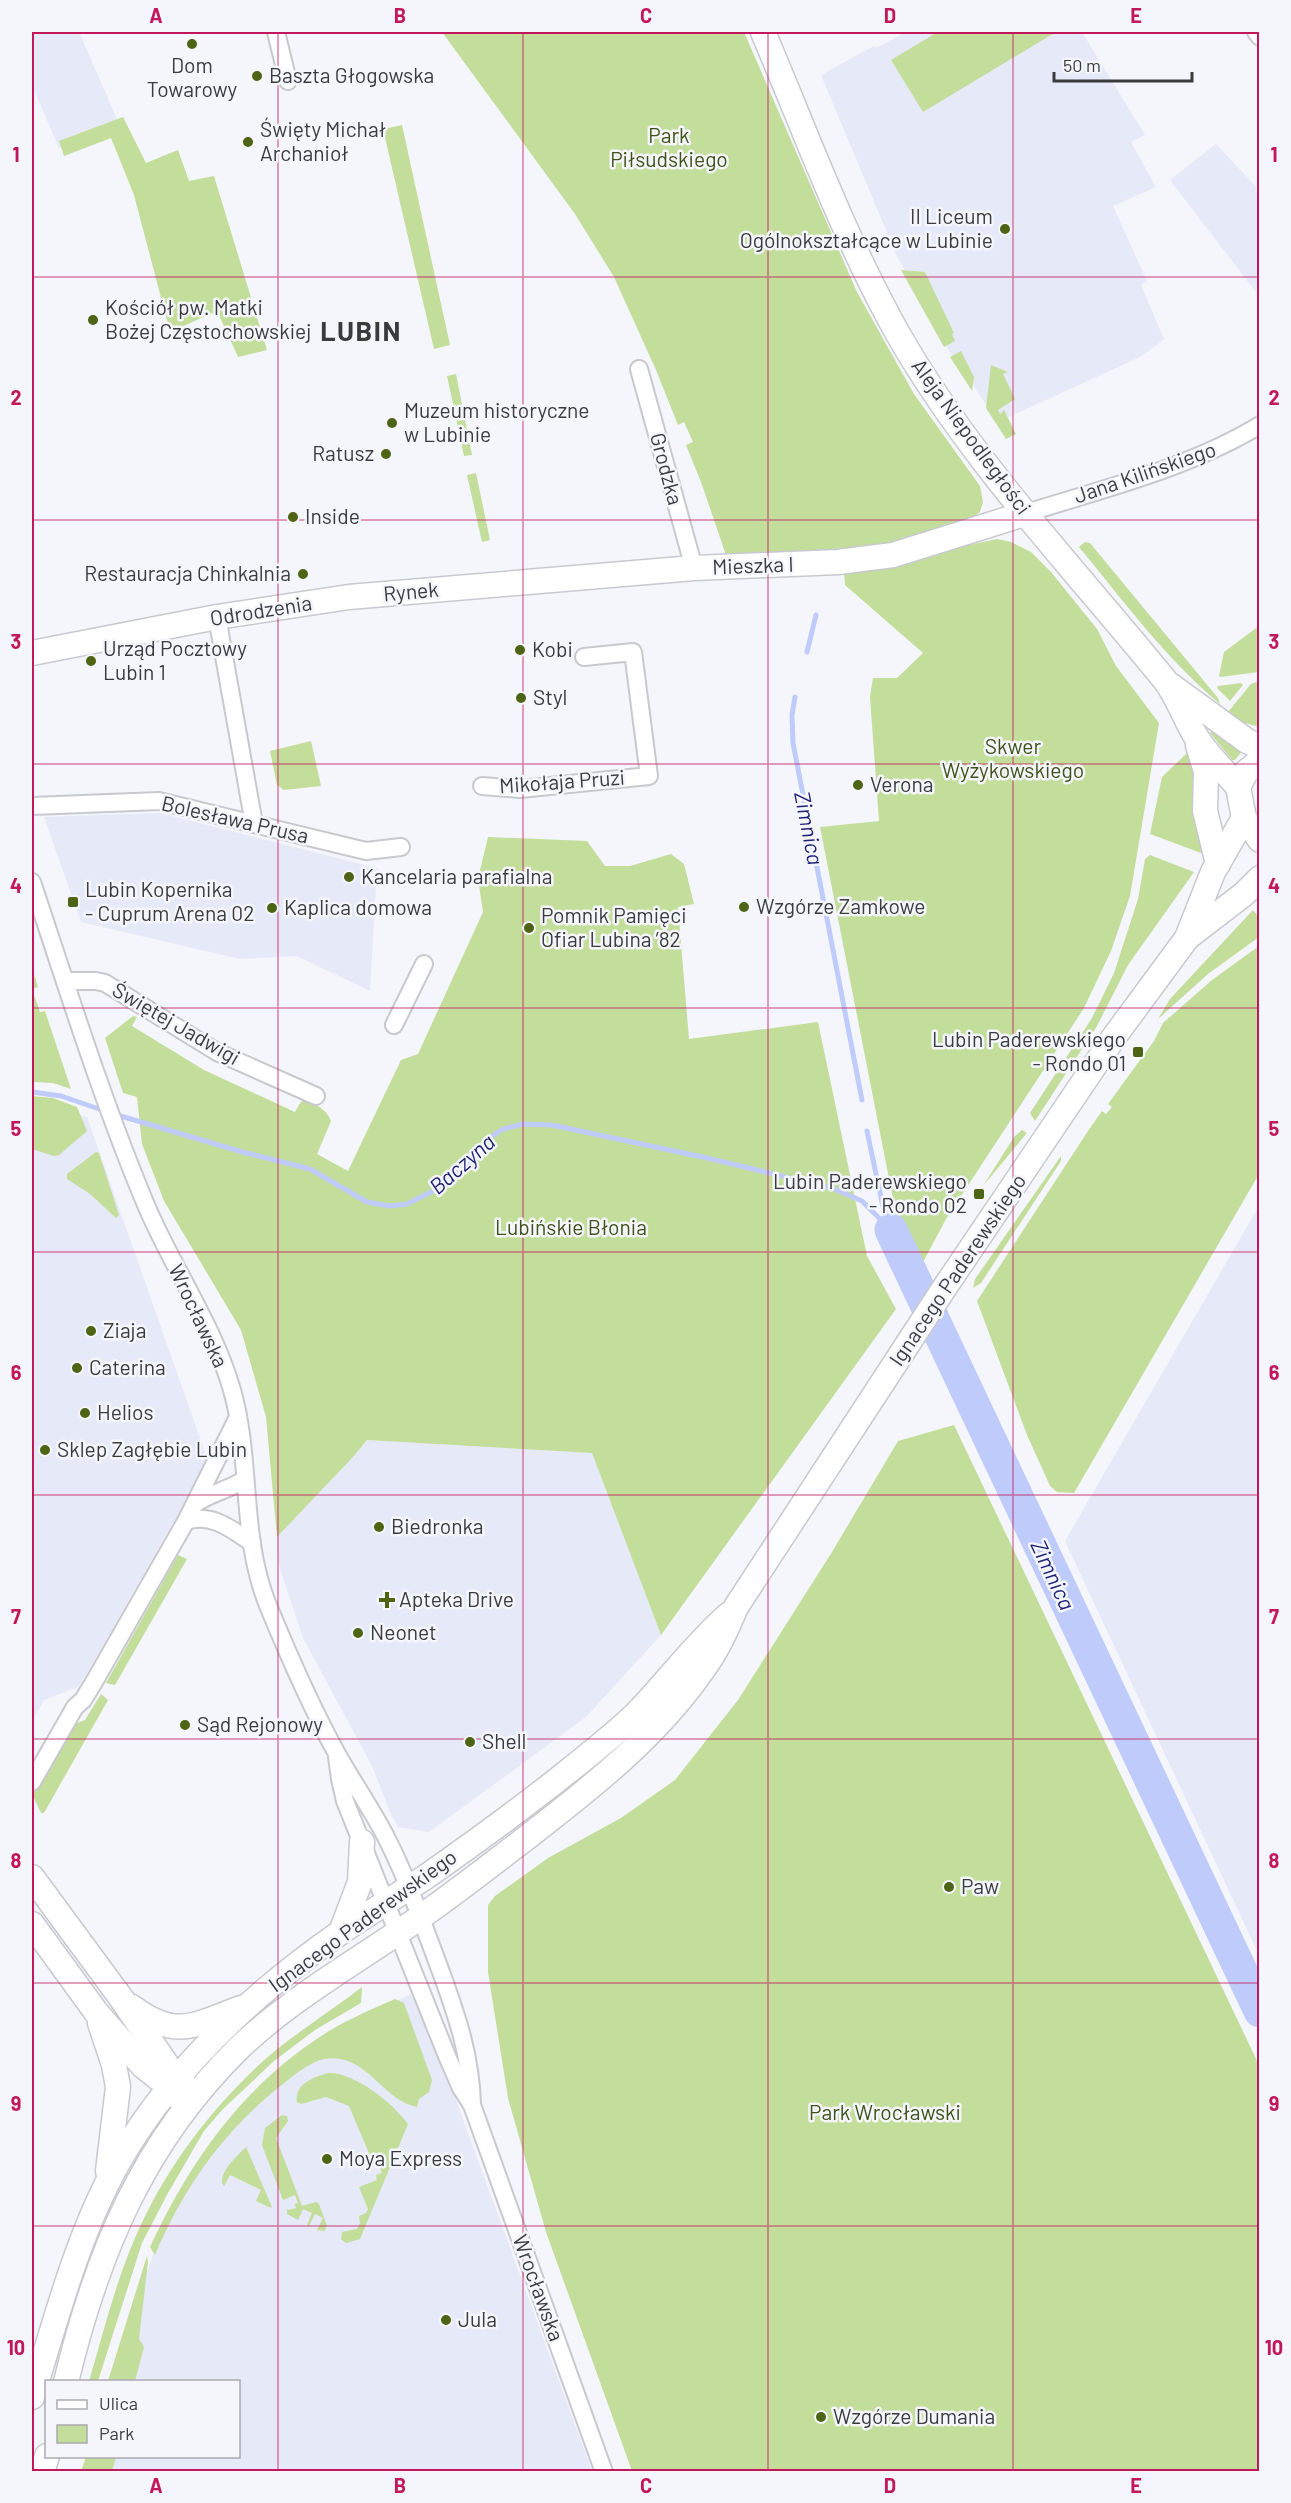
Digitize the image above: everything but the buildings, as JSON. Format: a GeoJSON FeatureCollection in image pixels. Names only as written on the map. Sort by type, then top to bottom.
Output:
{"type":"FeatureCollection","features":[{"type":"Feature","properties":{"kind":"street"},"geometry":{"type":"LineString","coordinates":[[276,32],[288,81]]}},
{"type":"Feature","properties":{"kind":"street","name":"Aleja Niepodległości"},"geometry":{"type":"LineString","coordinates":[[763,32],[851,241],[898,334],[956,423],[1166,682],[1196,737],[1238,787]]}},
{"type":"Feature","properties":{"kind":"street"},"geometry":{"type":"LineString","coordinates":[[1256,32],[1260,37]]}},
{"type":"Feature","properties":{"kind":"street","name":"Grodzka"},"geometry":{"type":"LineString","coordinates":[[639,369],[694,568]]}},
{"type":"Feature","properties":{"kind":"street","name":"Jana Kilińskiego"},"geometry":{"type":"LineString","coordinates":[[1027,513],[1190,459],[1227,444],[1260,425]]}},
{"type":"Feature","properties":{"kind":"street","name":"Mieszka I"},"geometry":{"type":"LineString","coordinates":[[472,586],[694,568],[838,562],[893,555],[1027,513]]}},
{"type":"Feature","properties":{"kind":"street","name":"Rynek"},"geometry":{"type":"LineString","coordinates":[[349,597],[472,586]]}},
{"type":"Feature","properties":{"kind":"street","name":"Odrodzenia"},"geometry":{"type":"LineString","coordinates":[[32,653],[217,616],[349,597]]}},
{"type":"Feature","properties":{"kind":"street"},"geometry":{"type":"LineString","coordinates":[[217,616],[254,825]]}},
{"type":"Feature","properties":{"kind":"street","name":"Mikołaja Pruzi"},"geometry":{"type":"LineString","coordinates":[[482,786],[520,789],[649,776],[633,652],[585,657]]}},
{"type":"Feature","properties":{"kind":"street","name":"Aleja Niepodległości"},"geometry":{"type":"LineString","coordinates":[[1166,682],[1247,741],[1260,747]]}},
{"type":"Feature","properties":{"kind":"street"},"geometry":{"type":"LineString","coordinates":[[1196,737],[1206,772],[1205,811],[1218,864]]}},
{"type":"Feature","properties":{"kind":"street"},"geometry":{"type":"LineString","coordinates":[[1260,761],[1246,772],[1238,787],[1244,818],[1260,840]]}},
{"type":"Feature","properties":{"kind":"street","name":"Bolesława Prusa"},"geometry":{"type":"LineString","coordinates":[[32,806],[159,801],[366,851],[401,848]]}},
{"type":"Feature","properties":{"kind":"street","name":"Ignacego Paderewskiego"},"geometry":{"type":"LineString","coordinates":[[67,2380],[89,2300],[110,2243],[138,2181],[173,2125],[209,2081],[270,2021],[420,1918],[589,1790],[622,1762],[657,1726],[704,1668],[720,1642],[736,1607],[943,1290],[1114,1037],[1187,938],[1218,864],[1244,818]]}},
{"type":"Feature","properties":{"kind":"street","name":"Wrocławska"},"geometry":{"type":"LineString","coordinates":[[32,882],[146,1206],[222,1363],[238,1418],[244,1449],[252,1543],[259,1578],[273,1617],[337,1754],[384,1832],[408,1888],[458,2017],[469,2061],[472,2105]]}},
{"type":"Feature","properties":{"kind":"street","name":"Ignacego Paderewskiego"},"geometry":{"type":"LineString","coordinates":[[1187,938],[1257,884]]}},
{"type":"Feature","properties":{"kind":"street"},"geometry":{"type":"LineString","coordinates":[[394,1026],[424,964]]}},
{"type":"Feature","properties":{"kind":"street","name":"Świętej Jadwigi"},"geometry":{"type":"LineString","coordinates":[[65,981],[105,983],[217,1053],[316,1096]]}},
{"type":"Feature","properties":{"kind":"street"},"geometry":{"type":"LineString","coordinates":[[32,1782],[75,1707],[83,1700],[110,1656],[186,1521],[238,1418]]}},
{"type":"Feature","properties":{"kind":"street"},"geometry":{"type":"LineString","coordinates":[[195,1504],[207,1496],[234,1487],[245,1479]]}},
{"type":"Feature","properties":{"kind":"street"},"geometry":{"type":"LineString","coordinates":[[186,1521],[197,1518],[213,1519],[252,1543]]}},
{"type":"Feature","properties":{"kind":"street","name":"Ignacego Paderewskiego"},"geometry":{"type":"LineString","coordinates":[[32,2397],[86,2229],[106,2186],[139,2130],[174,2083],[204,2049],[288,1972],[341,1932],[408,1888],[554,1783],[594,1751],[637,1713],[695,1646],[736,1607]]}},
{"type":"Feature","properties":{"kind":"street","name":"Wrocławska"},"geometry":{"type":"LineString","coordinates":[[337,1754],[345,1801],[447,2056],[461,2088],[472,2105],[604,2472]]}},
{"type":"Feature","properties":{"kind":"street"},"geometry":{"type":"LineString","coordinates":[[341,1932],[360,1882],[362,1842]]}},
{"type":"Feature","properties":{"kind":"street"},"geometry":{"type":"LineString","coordinates":[[32,1877],[169,2068],[174,2083],[173,2125]]}},
{"type":"Feature","properties":{"kind":"street"},"geometry":{"type":"LineString","coordinates":[[32,1924],[96,2012],[151,2074],[174,2083],[209,2081]]}},
{"type":"Feature","properties":{"kind":"street"},"geometry":{"type":"LineString","coordinates":[[121,1998],[154,2022],[178,2028],[251,2004]]}},
{"type":"Feature","properties":{"kind":"street"},"geometry":{"type":"LineString","coordinates":[[96,2012],[114,2065],[118,2087],[106,2186]]}},
{"type":"Feature","properties":{"kind":"shaded area"},"geometry":{"type":"Polygon","coordinates":[[[32,32],[79,32],[117,119],[113,126],[59,148],[32,85],[32,32]]]}},
{"type":"Feature","properties":{"kind":"shaded area","name":"II Liceum Ogólnokształcące w Lubinie"},"geometry":{"type":"Polygon","coordinates":[[[906,32],[1082,32],[1145,135],[1131,142],[1156,187],[1113,206],[1147,281],[1141,285],[1164,339],[1157,345],[1140,357],[998,422],[944,343],[896,254],[821,75],[874,46],[876,48],[906,32]]]}},
{"type":"Feature","properties":{"kind":"shaded area"},"geometry":{"type":"Polygon","coordinates":[[[1216,144],[1259,190],[1259,296],[1170,180],[1216,144]]]}},
{"type":"Feature","properties":{"kind":"shaded area"},"geometry":{"type":"Polygon","coordinates":[[[160,813],[377,868],[370,991],[297,956],[240,959],[81,922],[44,817],[160,813]]]}},
{"type":"Feature","properties":{"kind":"shaded area"},"geometry":{"type":"Polygon","coordinates":[[[32,1106],[57,1108],[87,1117],[208,1461],[85,1677],[78,1687],[44,1700],[32,1721],[32,1106]]]}},
{"type":"Feature","properties":{"kind":"shaded area"},"geometry":{"type":"Polygon","coordinates":[[[1259,1206],[1259,1955],[1065,1541],[1259,1206]]]}},
{"type":"Feature","properties":{"kind":"shaded area"},"geometry":{"type":"Polygon","coordinates":[[[367,1440],[592,1453],[661,1635],[586,1717],[429,1832],[398,1827],[372,1766],[303,1638],[278,1563],[277,1537],[367,1440]]]}},
{"type":"Feature","properties":{"kind":"shaded area"},"geometry":{"type":"Polygon","coordinates":[[[416,1991],[592,2471],[88,2472],[92,2458],[240,2458],[240,2380],[113,2380],[130,2320],[168,2213],[219,2134],[322,2039],[416,1991]]]}},
{"type":"Feature","properties":{"kind":"green space","name":"Park Piłsudskiego"},"geometry":{"type":"Polygon","coordinates":[[[442,32],[744,32],[857,292],[914,394],[980,486],[983,502],[980,512],[965,523],[884,547],[727,558],[686,445],[693,442],[684,422],[678,425],[614,277],[575,214],[442,32]]]}},
{"type":"Feature","properties":{"kind":"green space"},"geometry":{"type":"Polygon","coordinates":[[[938,32],[1056,32],[923,112],[891,60],[938,32]]]}},
{"type":"Feature","properties":{"kind":"green space"},"geometry":{"type":"Polygon","coordinates":[[[123,117],[146,163],[178,150],[189,181],[214,176],[267,350],[238,357],[217,311],[170,332],[134,195],[111,138],[64,156],[59,141],[123,117]]]}},
{"type":"Feature","properties":{"kind":"green space"},"geometry":{"type":"Polygon","coordinates":[[[402,125],[450,345],[434,349],[383,129],[402,125]]]}},
{"type":"Feature","properties":{"kind":"green space"},"geometry":{"type":"Polygon","coordinates":[[[901,270],[925,272],[954,333],[952,334],[955,341],[944,347],[901,270]]]}},
{"type":"Feature","properties":{"kind":"green space"},"geometry":{"type":"Polygon","coordinates":[[[961,351],[974,377],[972,391],[950,357],[961,351]]]}},
{"type":"Feature","properties":{"kind":"green space"},"geometry":{"type":"Polygon","coordinates":[[[991,365],[1008,372],[1003,374],[1015,399],[998,410],[1000,414],[1004,410],[1016,434],[1006,439],[986,408],[991,365]]]}},
{"type":"Feature","properties":{"kind":"green space"},"geometry":{"type":"Polygon","coordinates":[[[456,374],[472,455],[464,456],[447,376],[456,374]]]}},
{"type":"Feature","properties":{"kind":"green space"},"geometry":{"type":"Polygon","coordinates":[[[476,473],[490,540],[482,542],[467,475],[476,473]]]}},
{"type":"Feature","properties":{"kind":"green space","name":"Skwer Wyżykowskiego"},"geometry":{"type":"Polygon","coordinates":[[[997,539],[1011,542],[1031,552],[1051,572],[1097,629],[1116,666],[1159,723],[1130,896],[1111,951],[1084,1008],[946,1219],[921,1266],[894,1204],[820,827],[879,821],[870,697],[873,678],[897,678],[923,653],[845,585],[844,571],[997,539]]]}},
{"type":"Feature","properties":{"kind":"green space"},"geometry":{"type":"Polygon","coordinates":[[[1085,542],[1090,543],[1218,698],[1220,704],[1181,668],[1128,608],[1079,547],[1085,542]]]}},
{"type":"Feature","properties":{"kind":"green space"},"geometry":{"type":"Polygon","coordinates":[[[1259,626],[1259,672],[1220,677],[1224,652],[1259,626]]]}},
{"type":"Feature","properties":{"kind":"green space"},"geometry":{"type":"Polygon","coordinates":[[[1260,681],[1259,727],[1242,722],[1228,712],[1251,684],[1260,681]]]}},
{"type":"Feature","properties":{"kind":"green space"},"geometry":{"type":"Polygon","coordinates":[[[1241,683],[1243,685],[1230,701],[1217,688],[1218,686],[1241,683]]]}},
{"type":"Feature","properties":{"kind":"green space"},"geometry":{"type":"Polygon","coordinates":[[[1216,728],[1242,751],[1235,760],[1232,760],[1210,733],[1216,728]]]}},
{"type":"Feature","properties":{"kind":"green space"},"geometry":{"type":"Polygon","coordinates":[[[311,741],[321,786],[284,790],[277,785],[270,751],[311,741]]]}},
{"type":"Feature","properties":{"kind":"green space"},"geometry":{"type":"Polygon","coordinates":[[[1187,753],[1194,762],[1201,853],[1150,834],[1162,777],[1187,753]]]}},
{"type":"Feature","properties":{"kind":"green space","name":"Lubińskie Błonia"},"geometry":{"type":"Polygon","coordinates":[[[488,837],[587,841],[605,866],[630,866],[671,854],[684,864],[694,904],[678,907],[689,1039],[818,1022],[867,1256],[896,1309],[661,1635],[592,1453],[367,1440],[277,1537],[266,1417],[241,1330],[164,1201],[142,1144],[137,1097],[123,1093],[105,1038],[133,1016],[137,1017],[132,1026],[204,1070],[295,1112],[304,1100],[316,1105],[326,1113],[331,1121],[317,1154],[348,1171],[401,1060],[418,1054],[483,912],[478,879],[488,837]]]}},
{"type":"Feature","properties":{"kind":"green space"},"geometry":{"type":"Polygon","coordinates":[[[1150,855],[1194,872],[1128,965],[1097,1026],[1035,1121],[1030,1113],[1092,1018],[1114,973],[1138,899],[1145,859],[1150,855]]]}},
{"type":"Feature","properties":{"kind":"green space"},"geometry":{"type":"Polygon","coordinates":[[[1253,910],[1259,917],[1259,937],[1208,974],[1158,1019],[1170,999],[1253,910]]]}},
{"type":"Feature","properties":{"kind":"green space"},"geometry":{"type":"Polygon","coordinates":[[[1259,946],[1259,1174],[1074,1493],[1057,1492],[1050,1486],[1027,1435],[977,1301],[1088,1131],[1102,1111],[1106,1114],[1112,1107],[1108,1104],[1154,1041],[1163,1023],[1212,980],[1259,946]]]}},
{"type":"Feature","properties":{"kind":"green space"},"geometry":{"type":"Polygon","coordinates":[[[32,968],[38,987],[32,989],[32,968]]]}},
{"type":"Feature","properties":{"kind":"green space"},"geometry":{"type":"Polygon","coordinates":[[[32,989],[40,1012],[45,1011],[71,1089],[53,1083],[32,1082],[32,989]]]}},
{"type":"Feature","properties":{"kind":"green space"},"geometry":{"type":"Polygon","coordinates":[[[32,1096],[53,1098],[77,1107],[87,1131],[59,1155],[54,1156],[32,1149],[32,1096]]]}},
{"type":"Feature","properties":{"kind":"green space"},"geometry":{"type":"Polygon","coordinates":[[[1022,1130],[1027,1133],[983,1186],[1014,1137],[1022,1130]]]}},
{"type":"Feature","properties":{"kind":"green space"},"geometry":{"type":"Polygon","coordinates":[[[96,1152],[99,1153],[119,1215],[116,1218],[90,1194],[67,1179],[67,1174],[96,1152]]]}},
{"type":"Feature","properties":{"kind":"green space"},"geometry":{"type":"Polygon","coordinates":[[[1061,1156],[1061,1161],[981,1283],[973,1288],[975,1279],[1061,1156]]]}},
{"type":"Feature","properties":{"kind":"green space","name":"Park Wrocławski"},"geometry":{"type":"Polygon","coordinates":[[[954,1425],[1259,2065],[1259,2471],[632,2471],[546,2232],[508,2098],[488,1972],[488,1905],[495,1896],[548,1858],[621,1818],[675,1780],[738,1700],[832,1552],[898,1441],[954,1425]]]}},
{"type":"Feature","properties":{"kind":"green space"},"geometry":{"type":"Polygon","coordinates":[[[178,1555],[187,1559],[115,1685],[106,1683],[178,1555]]]}},
{"type":"Feature","properties":{"kind":"green space"},"geometry":{"type":"Polygon","coordinates":[[[101,1694],[108,1700],[44,1813],[41,1813],[32,1794],[70,1726],[85,1720],[101,1694]]]}},
{"type":"Feature","properties":{"kind":"green space"},"geometry":{"type":"Polygon","coordinates":[[[362,1987],[361,2003],[315,2030],[274,2061],[222,2110],[204,2131],[142,2243],[98,2380],[89,2380],[121,2273],[147,2212],[161,2187],[210,2116],[249,2074],[281,2046],[362,1987]]]}},
{"type":"Feature","properties":{"kind":"green space"},"geometry":{"type":"Polygon","coordinates":[[[395,1999],[404,2003],[432,2080],[429,2092],[419,2099],[417,2107],[396,2098],[351,2062],[332,2058],[309,2065],[262,2102],[224,2140],[179,2206],[155,2255],[150,2247],[183,2184],[202,2154],[246,2099],[299,2052],[329,2031],[395,1999]]]}},
{"type":"Feature","properties":{"kind":"green space"},"geometry":{"type":"Polygon","coordinates":[[[328,2073],[349,2078],[372,2090],[393,2107],[408,2124],[360,2239],[346,2243],[341,2239],[342,2232],[357,2229],[360,2223],[359,2216],[366,2213],[368,2209],[359,2187],[377,2180],[376,2175],[382,2173],[378,2163],[374,2165],[349,2106],[326,2097],[301,2104],[297,2102],[299,2090],[306,2082],[328,2073]]]}},
{"type":"Feature","properties":{"kind":"green space"},"geometry":{"type":"Polygon","coordinates":[[[282,2115],[287,2116],[288,2121],[276,2138],[302,2206],[316,2202],[319,2204],[327,2226],[324,2231],[317,2230],[323,2218],[315,2214],[309,2226],[307,2225],[312,2213],[303,2209],[298,2220],[287,2214],[287,2209],[296,2208],[295,2204],[298,2203],[295,2195],[283,2200],[262,2145],[265,2128],[282,2115]]]}},
{"type":"Feature","properties":{"kind":"green space"},"geometry":{"type":"Polygon","coordinates":[[[246,2147],[271,2208],[256,2201],[261,2190],[230,2175],[224,2186],[222,2183],[227,2168],[246,2147]]]}},
{"type":"Feature","properties":{"kind":"green space"},"geometry":{"type":"Polygon","coordinates":[[[147,2256],[139,2339],[144,2347],[135,2380],[108,2380],[147,2256]]]}},
{"type":"Feature","properties":{"kind":"green space"},"geometry":{"type":"Polygon","coordinates":[[[86,2458],[116,2458],[112,2471],[81,2471],[86,2458]]]}},
{"type":"Feature","properties":{"kind":"waterway","name":"Zimnica"},"geometry":{"type":"LineString","coordinates":[[807,652],[816,615]]}},
{"type":"Feature","properties":{"kind":"waterway","name":"Zimnica"},"geometry":{"type":"LineString","coordinates":[[795,697],[792,715],[793,743],[862,1100]]}},
{"type":"Feature","properties":{"kind":"waterway","name":"Baczyna"},"geometry":{"type":"LineString","coordinates":[[32,1092],[61,1096],[105,1111]]}},
{"type":"Feature","properties":{"kind":"waterway","name":"Baczyna"},"geometry":{"type":"LineString","coordinates":[[114,1114],[239,1151],[310,1169],[367,1202],[389,1206],[407,1204],[437,1189],[463,1167],[491,1137],[503,1129],[523,1124],[552,1125],[707,1158],[832,1188],[862,1201],[891,1230]]}},
{"type":"Feature","properties":{"kind":"waterway","name":"Zimnica"},"geometry":{"type":"LineString","coordinates":[[867,1131],[889,1226]]}},
{"type":"Feature","properties":{"kind":"waterway","name":"Zimnica"},"geometry":{"type":"LineString","coordinates":[[891,1230],[1260,2011]]}},
{"type":"Feature","properties":{"kind":"place","name":"Dom Towarowy"},"geometry":{"type":"Point","coordinates":[192,44]}},
{"type":"Feature","properties":{"kind":"place","name":"Baszta Głogowska"},"geometry":{"type":"Point","coordinates":[257,76]}},
{"type":"Feature","properties":{"kind":"place","name":"Święty Michał Archanioł"},"geometry":{"type":"Point","coordinates":[248,142]}},
{"type":"Feature","properties":{"kind":"place","name":"II Liceum Ogólnokształcące w Lubinie"},"geometry":{"type":"Point","coordinates":[1005,229]}},
{"type":"Feature","properties":{"kind":"place","name":"Kościół pw. Matki Bożej Częstochowskiej"},"geometry":{"type":"Point","coordinates":[93,320]}},
{"type":"Feature","properties":{"kind":"place","name":"Muzeum historyczne w Lubinie"},"geometry":{"type":"Point","coordinates":[392,423]}},
{"type":"Feature","properties":{"kind":"place","name":"Ratusz"},"geometry":{"type":"Point","coordinates":[386,454]}},
{"type":"Feature","properties":{"kind":"place","name":"Inside"},"geometry":{"type":"Point","coordinates":[293,517]}},
{"type":"Feature","properties":{"kind":"place","name":"Restauracja Chinkalnia"},"geometry":{"type":"Point","coordinates":[303,574]}},
{"type":"Feature","properties":{"kind":"place","name":"Kobi"},"geometry":{"type":"Point","coordinates":[520,650]}},
{"type":"Feature","properties":{"kind":"place","name":"Urząd Pocztowy Lubin 1"},"geometry":{"type":"Point","coordinates":[91,661]}},
{"type":"Feature","properties":{"kind":"place","name":"Styl"},"geometry":{"type":"Point","coordinates":[521,698]}},
{"type":"Feature","properties":{"kind":"place","name":"Verona"},"geometry":{"type":"Point","coordinates":[858,785]}},
{"type":"Feature","properties":{"kind":"place","name":"Kancelaria parafialna"},"geometry":{"type":"Point","coordinates":[349,877]}},
{"type":"Feature","properties":{"kind":"place","name":"Lubin Kopernika - Cuprum Arena 02"},"geometry":{"type":"Point","coordinates":[73,902]}},
{"type":"Feature","properties":{"kind":"place","name":"Wzgórze Zamkowe"},"geometry":{"type":"Point","coordinates":[744,907]}},
{"type":"Feature","properties":{"kind":"place","name":"Kaplica domowa"},"geometry":{"type":"Point","coordinates":[272,908]}},
{"type":"Feature","properties":{"kind":"place","name":"Pomnik Pamięci Ofiar Lubina ’82"},"geometry":{"type":"Point","coordinates":[529,928]}},
{"type":"Feature","properties":{"kind":"place","name":"Lubin Paderewskiego - Rondo 01"},"geometry":{"type":"Point","coordinates":[1138,1052]}},
{"type":"Feature","properties":{"kind":"place","name":"Lubin Paderewskiego - Rondo 02"},"geometry":{"type":"Point","coordinates":[979,1194]}},
{"type":"Feature","properties":{"kind":"place","name":"Ziaja"},"geometry":{"type":"Point","coordinates":[91,1331]}},
{"type":"Feature","properties":{"kind":"place","name":"Caterina"},"geometry":{"type":"Point","coordinates":[77,1368]}},
{"type":"Feature","properties":{"kind":"place","name":"Helios"},"geometry":{"type":"Point","coordinates":[85,1413]}},
{"type":"Feature","properties":{"kind":"place","name":"Sklep Zagłębie Lubin"},"geometry":{"type":"Point","coordinates":[45,1450]}},
{"type":"Feature","properties":{"kind":"place","name":"Biedronka"},"geometry":{"type":"Point","coordinates":[379,1527]}},
{"type":"Feature","properties":{"kind":"place","name":"Apteka Drive"},"geometry":{"type":"Point","coordinates":[387,1600]}},
{"type":"Feature","properties":{"kind":"place","name":"Neonet"},"geometry":{"type":"Point","coordinates":[358,1633]}},
{"type":"Feature","properties":{"kind":"place","name":"Sąd Rejonowy"},"geometry":{"type":"Point","coordinates":[185,1725]}},
{"type":"Feature","properties":{"kind":"place","name":"Shell"},"geometry":{"type":"Point","coordinates":[470,1742]}},
{"type":"Feature","properties":{"kind":"place","name":"Paw"},"geometry":{"type":"Point","coordinates":[949,1887]}},
{"type":"Feature","properties":{"kind":"place","name":"Moya Express"},"geometry":{"type":"Point","coordinates":[327,2159]}},
{"type":"Feature","properties":{"kind":"place","name":"Jula"},"geometry":{"type":"Point","coordinates":[446,2320]}},
{"type":"Feature","properties":{"kind":"place","name":"Wzgórze Dumania"},"geometry":{"type":"Point","coordinates":[821,2417]}},
{"type":"Feature","properties":{"kind":"district","name":"LUBIN"},"geometry":{"type":"Point","coordinates":[361,332]}}]}
